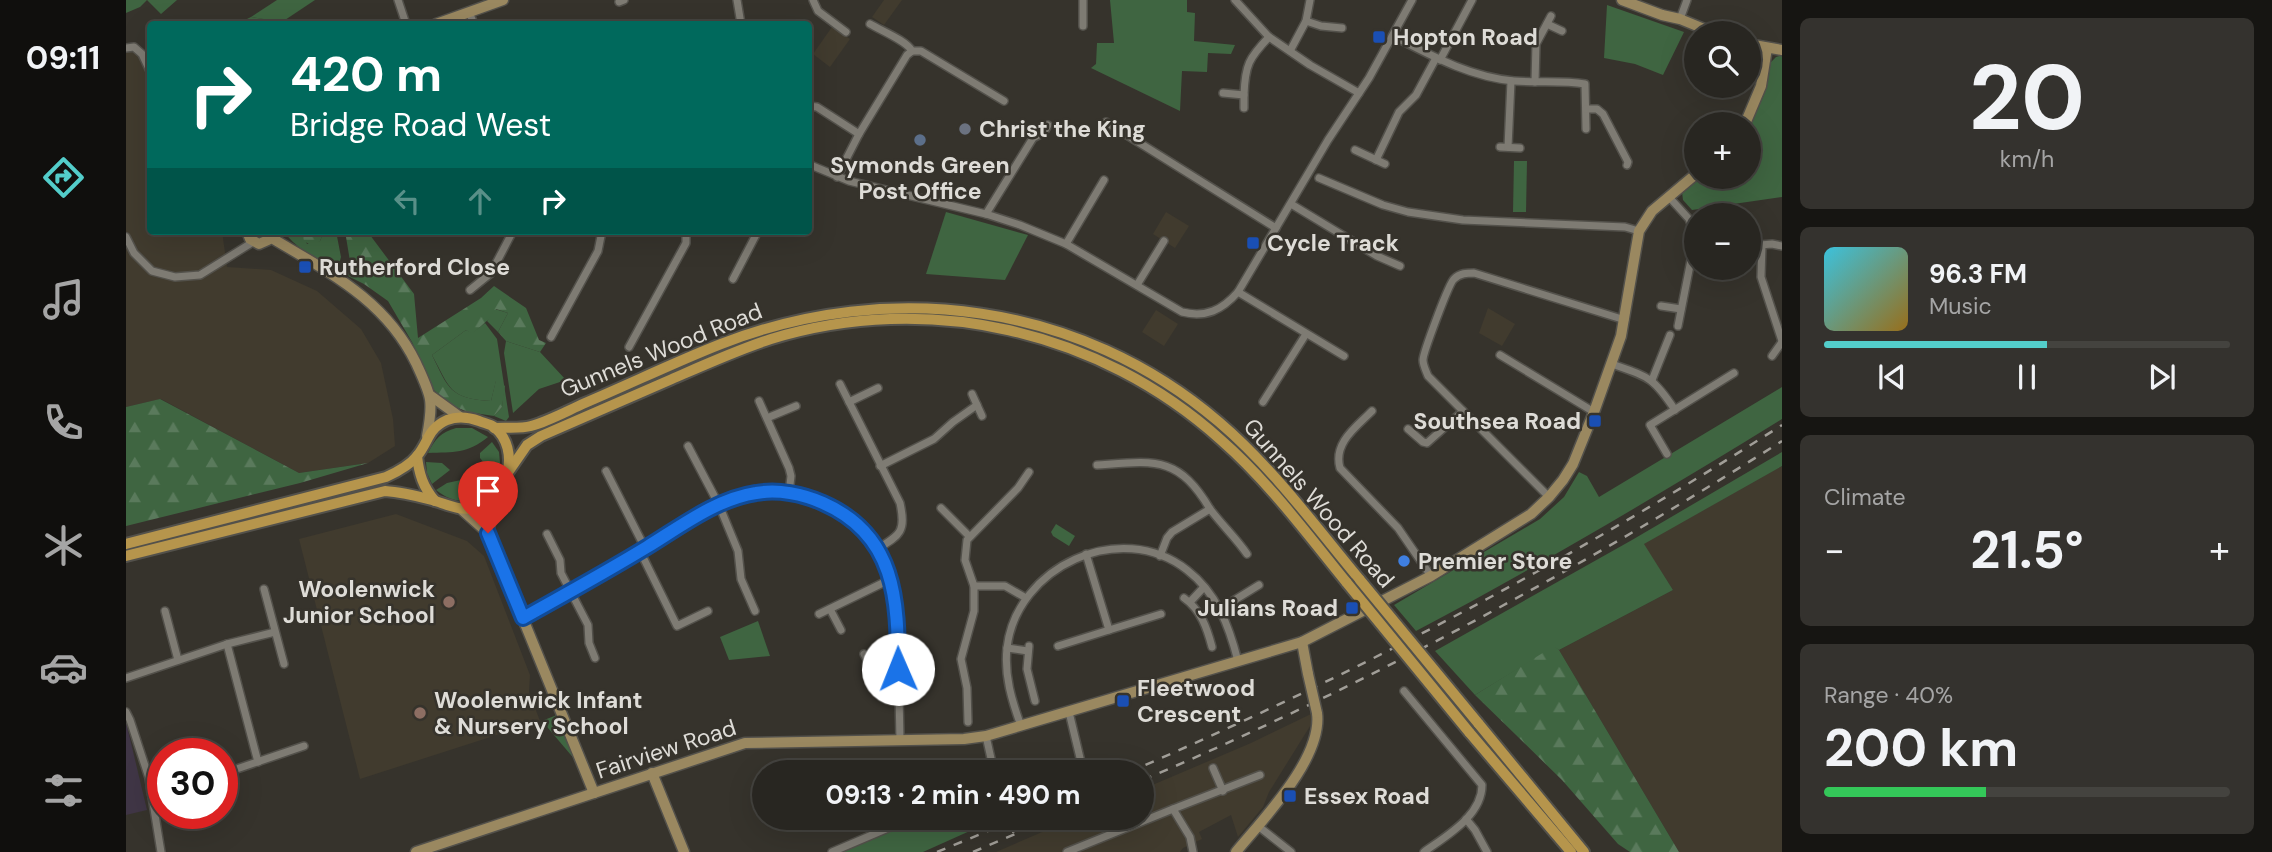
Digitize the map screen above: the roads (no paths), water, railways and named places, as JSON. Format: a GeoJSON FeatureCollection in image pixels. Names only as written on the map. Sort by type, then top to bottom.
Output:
{"type":"FeatureCollection","features":[{"type":"Feature","properties":{"kind":"main road","name":"Gunnels Wood Road"},"geometry":{"type":"LineString","coordinates":[[460,417],[494,428],[529,427],[721,344],[774,326],[872,309],[946,309],[1032,324],[1064,333],[1150,373],[1219,422],[1277,481],[1584,852]]}},
{"type":"Feature","properties":{"kind":"main road","name":"Gunnels Wood Road"},"geometry":{"type":"LineString","coordinates":[[496,496],[527,445],[541,436],[729,354],[771,339],[816,328],[887,318],[980,325],[1051,342],[1135,377],[1199,421],[1255,473],[1571,852]]}},
{"type":"Feature","properties":{"kind":"main road"},"geometry":{"type":"LineString","coordinates":[[126,544],[386,477],[417,456],[427,436],[439,425],[460,417]]}},
{"type":"Feature","properties":{"kind":"main road"},"geometry":{"type":"LineString","coordinates":[[494,428],[504,441],[509,454],[509,471]]}},
{"type":"Feature","properties":{"kind":"main road"},"geometry":{"type":"LineString","coordinates":[[417,456],[425,489],[435,501]]}},
{"type":"Feature","properties":{"kind":"main road"},"geometry":{"type":"LineString","coordinates":[[126,556],[371,493],[397,492],[461,509],[485,504],[496,496]]}},
{"type":"Feature","properties":{"kind":"street"},"geometry":{"type":"LineString","coordinates":[[398,0],[405,21]]}},
{"type":"Feature","properties":{"kind":"street"},"geometry":{"type":"LineString","coordinates":[[444,21],[503,0]]}},
{"type":"Feature","properties":{"kind":"street"},"geometry":{"type":"LineString","coordinates":[[738,0],[741,21]]}},
{"type":"Feature","properties":{"kind":"street"},"geometry":{"type":"LineString","coordinates":[[813,0],[818,11],[846,32]]}},
{"type":"Feature","properties":{"kind":"street"},"geometry":{"type":"LineString","coordinates":[[1083,0],[1083,26]]}},
{"type":"Feature","properties":{"kind":"street"},"geometry":{"type":"LineString","coordinates":[[1235,0],[1269,37],[1359,93]]}},
{"type":"Feature","properties":{"kind":"street"},"geometry":{"type":"LineString","coordinates":[[1290,51],[1306,21],[1310,0]]}},
{"type":"Feature","properties":{"kind":"street"},"geometry":{"type":"LineString","coordinates":[[812,166],[837,177],[986,214],[1066,244],[1172,307],[1191,314],[1216,311],[1238,292],[1393,36],[1412,0]]}},
{"type":"Feature","properties":{"kind":"street"},"geometry":{"type":"LineString","coordinates":[[1376,160],[1399,112],[1416,95],[1472,0]]}},
{"type":"Feature","properties":{"kind":"street"},"geometry":{"type":"LineString","coordinates":[[1622,0],[1685,21]]}},
{"type":"Feature","properties":{"kind":"street"},"geometry":{"type":"LineString","coordinates":[[1680,19],[1687,0]]}},
{"type":"Feature","properties":{"kind":"street"},"geometry":{"type":"LineString","coordinates":[[469,12],[473,21]]}},
{"type":"Feature","properties":{"kind":"street"},"geometry":{"type":"LineString","coordinates":[[1535,82],[1536,44],[1549,20],[1562,31]]}},
{"type":"Feature","properties":{"kind":"street"},"geometry":{"type":"LineString","coordinates":[[1306,21],[1342,28]]}},
{"type":"Feature","properties":{"kind":"street"},"geometry":{"type":"LineString","coordinates":[[870,23],[909,45],[912,51]]}},
{"type":"Feature","properties":{"kind":"street"},"geometry":{"type":"LineString","coordinates":[[1393,36],[1474,74],[1511,80],[1585,84],[1586,129]]}},
{"type":"Feature","properties":{"kind":"street"},"geometry":{"type":"LineString","coordinates":[[1244,108],[1246,67],[1250,58],[1269,37]]}},
{"type":"Feature","properties":{"kind":"street"},"geometry":{"type":"LineString","coordinates":[[1761,47],[1782,50]]}},
{"type":"Feature","properties":{"kind":"street"},"geometry":{"type":"LineString","coordinates":[[130,48],[142,54],[147,65]]}},
{"type":"Feature","properties":{"kind":"street"},"geometry":{"type":"LineString","coordinates":[[1750,112],[1761,86],[1767,48]]}},
{"type":"Feature","properties":{"kind":"street"},"geometry":{"type":"LineString","coordinates":[[837,177],[859,134],[912,51],[921,51],[1004,101]]}},
{"type":"Feature","properties":{"kind":"street"},"geometry":{"type":"LineString","coordinates":[[1511,80],[1504,147],[1520,148]]}},
{"type":"Feature","properties":{"kind":"street"},"geometry":{"type":"LineString","coordinates":[[1223,93],[1244,94]]}},
{"type":"Feature","properties":{"kind":"street"},"geometry":{"type":"LineString","coordinates":[[812,106],[859,134]]}},
{"type":"Feature","properties":{"kind":"street"},"geometry":{"type":"LineString","coordinates":[[1586,109],[1597,109],[1604,114],[1628,165]]}},
{"type":"Feature","properties":{"kind":"street"},"geometry":{"type":"LineString","coordinates":[[1106,122],[1276,228]]}},
{"type":"Feature","properties":{"kind":"street"},"geometry":{"type":"LineString","coordinates":[[986,214],[1033,138],[1044,132],[1048,125]]}},
{"type":"Feature","properties":{"kind":"street"},"geometry":{"type":"LineString","coordinates":[[1355,150],[1385,163]]}},
{"type":"Feature","properties":{"kind":"street"},"geometry":{"type":"LineString","coordinates":[[1319,178],[1383,205],[1408,212],[1463,220],[1625,227],[1639,231],[1652,211],[1684,184]]}},
{"type":"Feature","properties":{"kind":"street"},"geometry":{"type":"LineString","coordinates":[[1066,244],[1104,180]]}},
{"type":"Feature","properties":{"kind":"street"},"geometry":{"type":"LineString","coordinates":[[1669,197],[1684,214]]}},
{"type":"Feature","properties":{"kind":"street"},"geometry":{"type":"LineString","coordinates":[[1291,204],[1377,256],[1400,266]]}},
{"type":"Feature","properties":{"kind":"street","name":"Fairview Road"},"geometry":{"type":"LineString","coordinates":[[416,852],[746,743],[964,739],[986,736],[1302,642],[1432,576],[1515,526],[1549,497],[1573,464],[1612,364],[1625,320],[1639,231]]}},
{"type":"Feature","properties":{"kind":"street"},"geometry":{"type":"LineString","coordinates":[[249,235],[253,242]]}},
{"type":"Feature","properties":{"kind":"street"},"geometry":{"type":"LineString","coordinates":[[126,237],[134,253],[152,271],[175,278],[200,275],[253,242],[264,243],[270,235]]}},
{"type":"Feature","properties":{"kind":"street"},"geometry":{"type":"LineString","coordinates":[[273,235],[370,301],[403,340],[431,396],[427,436]]}},
{"type":"Feature","properties":{"kind":"street"},"geometry":{"type":"LineString","coordinates":[[470,290],[491,273],[511,235]]}},
{"type":"Feature","properties":{"kind":"street"},"geometry":{"type":"LineString","coordinates":[[551,337],[597,251],[601,235]]}},
{"type":"Feature","properties":{"kind":"street"},"geometry":{"type":"LineString","coordinates":[[629,347],[686,243],[686,235]]}},
{"type":"Feature","properties":{"kind":"street"},"geometry":{"type":"LineString","coordinates":[[733,279],[756,235]]}},
{"type":"Feature","properties":{"kind":"street"},"geometry":{"type":"LineString","coordinates":[[1137,285],[1164,241]]}},
{"type":"Feature","properties":{"kind":"street"},"geometry":{"type":"LineString","coordinates":[[1772,356],[1782,342],[1762,277],[1762,245],[1782,246]]}},
{"type":"Feature","properties":{"kind":"street"},"geometry":{"type":"LineString","coordinates":[[1549,497],[1428,376],[1423,359],[1449,284],[1456,277],[1474,273],[1625,320]]}},
{"type":"Feature","properties":{"kind":"street"},"geometry":{"type":"LineString","coordinates":[[1678,326],[1686,280]]}},
{"type":"Feature","properties":{"kind":"street"},"geometry":{"type":"LineString","coordinates":[[1238,292],[1345,356]]}},
{"type":"Feature","properties":{"kind":"street"},"geometry":{"type":"LineString","coordinates":[[1661,306],[1681,309]]}},
{"type":"Feature","properties":{"kind":"street"},"geometry":{"type":"LineString","coordinates":[[1263,402],[1306,334]]}},
{"type":"Feature","properties":{"kind":"street"},"geometry":{"type":"LineString","coordinates":[[1652,380],[1670,335]]}},
{"type":"Feature","properties":{"kind":"street"},"geometry":{"type":"LineString","coordinates":[[1500,355],[1594,412]]}},
{"type":"Feature","properties":{"kind":"street"},"geometry":{"type":"LineString","coordinates":[[1612,364],[1652,380],[1675,410]]}},
{"type":"Feature","properties":{"kind":"street"},"geometry":{"type":"LineString","coordinates":[[1667,454],[1650,425],[1734,373]]}},
{"type":"Feature","properties":{"kind":"street"},"geometry":{"type":"LineString","coordinates":[[839,384],[900,503],[904,521],[900,531],[877,549]]}},
{"type":"Feature","properties":{"kind":"street"},"geometry":{"type":"LineString","coordinates":[[849,402],[878,387]]}},
{"type":"Feature","properties":{"kind":"street"},"geometry":{"type":"LineString","coordinates":[[972,394],[982,416]]}},
{"type":"Feature","properties":{"kind":"street"},"geometry":{"type":"LineString","coordinates":[[431,396],[460,417]]}},
{"type":"Feature","properties":{"kind":"street"},"geometry":{"type":"LineString","coordinates":[[759,401],[789,468],[789,493]]}},
{"type":"Feature","properties":{"kind":"street"},"geometry":{"type":"LineString","coordinates":[[880,466],[934,439],[977,405]]}},
{"type":"Feature","properties":{"kind":"street"},"geometry":{"type":"LineString","coordinates":[[768,418],[796,406]]}},
{"type":"Feature","properties":{"kind":"street"},"geometry":{"type":"LineString","coordinates":[[1372,411],[1343,442],[1337,459],[1340,468],[1398,528],[1432,576]]}},
{"type":"Feature","properties":{"kind":"street"},"geometry":{"type":"LineString","coordinates":[[1408,429],[1427,443],[1463,411]]}},
{"type":"Feature","properties":{"kind":"street"},"geometry":{"type":"LineString","coordinates":[[688,446],[719,505],[738,551],[740,579],[755,611]]}},
{"type":"Feature","properties":{"kind":"street"},"geometry":{"type":"LineString","coordinates":[[1097,465],[1150,462],[1167,466],[1191,481],[1221,524],[1237,539],[1247,554]]}},
{"type":"Feature","properties":{"kind":"street"},"geometry":{"type":"LineString","coordinates":[[606,471],[677,626],[708,611]]}},
{"type":"Feature","properties":{"kind":"street"},"geometry":{"type":"LineString","coordinates":[[968,722],[967,688],[961,659],[974,611],[974,586],[964,555],[969,536],[1018,488],[1030,472]]}},
{"type":"Feature","properties":{"kind":"street"},"geometry":{"type":"LineString","coordinates":[[523,618],[719,505],[756,493],[805,496],[848,516],[864,531],[877,549],[891,579],[897,608],[900,739]]}},
{"type":"Feature","properties":{"kind":"street"},"geometry":{"type":"LineString","coordinates":[[488,533],[496,496]]}},
{"type":"Feature","properties":{"kind":"street"},"geometry":{"type":"LineString","coordinates":[[941,508],[969,536]]}},
{"type":"Feature","properties":{"kind":"street"},"geometry":{"type":"LineString","coordinates":[[461,509],[488,533],[594,793]]}},
{"type":"Feature","properties":{"kind":"street"},"geometry":{"type":"LineString","coordinates":[[1160,556],[1172,532],[1210,509]]}},
{"type":"Feature","properties":{"kind":"street"},"geometry":{"type":"LineString","coordinates":[[547,534],[560,560],[561,573],[588,625],[589,643],[596,658]]}},
{"type":"Feature","properties":{"kind":"street"},"geometry":{"type":"LineString","coordinates":[[1021,726],[1009,688],[1006,668],[1013,622],[1037,584],[1059,566],[1086,554],[1115,548],[1137,550],[1160,556],[1184,567],[1204,587],[1220,609],[1238,661]]}},
{"type":"Feature","properties":{"kind":"street"},"geometry":{"type":"LineString","coordinates":[[1086,554],[1109,630]]}},
{"type":"Feature","properties":{"kind":"street"},"geometry":{"type":"LineString","coordinates":[[818,614],[891,579]]}},
{"type":"Feature","properties":{"kind":"street"},"geometry":{"type":"LineString","coordinates":[[1220,609],[1259,584]]}},
{"type":"Feature","properties":{"kind":"street"},"geometry":{"type":"LineString","coordinates":[[974,586],[1005,586],[1026,598]]}},
{"type":"Feature","properties":{"kind":"street"},"geometry":{"type":"LineString","coordinates":[[1204,587],[1187,600],[1205,624],[1212,647]]}},
{"type":"Feature","properties":{"kind":"street"},"geometry":{"type":"LineString","coordinates":[[264,589],[284,664]]}},
{"type":"Feature","properties":{"kind":"street"},"geometry":{"type":"LineString","coordinates":[[831,609],[841,630]]}},
{"type":"Feature","properties":{"kind":"street"},"geometry":{"type":"LineString","coordinates":[[165,611],[178,660]]}},
{"type":"Feature","properties":{"kind":"street"},"geometry":{"type":"LineString","coordinates":[[1058,646],[1161,614]]}},
{"type":"Feature","properties":{"kind":"street"},"geometry":{"type":"LineString","coordinates":[[126,678],[228,644],[275,632]]}},
{"type":"Feature","properties":{"kind":"street"},"geometry":{"type":"LineString","coordinates":[[1236,852],[1286,791],[1304,761],[1317,730],[1317,713],[1302,642]]}},
{"type":"Feature","properties":{"kind":"street"},"geometry":{"type":"LineString","coordinates":[[228,644],[258,762]]}},
{"type":"Feature","properties":{"kind":"street"},"geometry":{"type":"LineString","coordinates":[[1007,649],[1028,649],[1027,669],[1035,701]]}},
{"type":"Feature","properties":{"kind":"street"},"geometry":{"type":"LineString","coordinates":[[864,654],[873,671]]}},
{"type":"Feature","properties":{"kind":"street"},"geometry":{"type":"LineString","coordinates":[[864,678],[873,671],[898,669]]}},
{"type":"Feature","properties":{"kind":"street"},"geometry":{"type":"LineString","coordinates":[[1404,691],[1482,785],[1482,794],[1477,805],[1466,819],[1424,852]]}},
{"type":"Feature","properties":{"kind":"street"},"geometry":{"type":"LineString","coordinates":[[126,712],[149,778],[161,852]]}},
{"type":"Feature","properties":{"kind":"street"},"geometry":{"type":"LineString","coordinates":[[1069,712],[1081,760]]}},
{"type":"Feature","properties":{"kind":"street"},"geometry":{"type":"LineString","coordinates":[[986,736],[991,760]]}},
{"type":"Feature","properties":{"kind":"street"},"geometry":{"type":"LineString","coordinates":[[238,769],[304,746]]}},
{"type":"Feature","properties":{"kind":"street"},"geometry":{"type":"LineString","coordinates":[[1213,768],[1223,791]]}},
{"type":"Feature","properties":{"kind":"street"},"geometry":{"type":"LineString","coordinates":[[652,773],[684,852]]}},
{"type":"Feature","properties":{"kind":"street"},"geometry":{"type":"LineString","coordinates":[[1067,852],[1260,775]]}},
{"type":"Feature","properties":{"kind":"street"},"geometry":{"type":"LineString","coordinates":[[1174,809],[1190,837],[1193,852]]}},
{"type":"Feature","properties":{"kind":"street"},"geometry":{"type":"LineString","coordinates":[[1466,819],[1487,852]]}},
{"type":"Feature","properties":{"kind":"street"},"geometry":{"type":"LineString","coordinates":[[1258,826],[1291,852]]}},
{"type":"Feature","properties":{"kind":"street"},"geometry":{"type":"LineString","coordinates":[[832,852],[884,830]]}},
{"type":"Feature","properties":{"kind":"railway"},"geometry":{"type":"LineString","coordinates":[[1154,761],[1297,696],[1463,612],[1624,522],[1782,425]]}},
{"type":"Feature","properties":{"kind":"railway"},"geometry":{"type":"LineString","coordinates":[[1154,775],[1308,706],[1469,624],[1628,535],[1782,441]]}},
{"type":"Feature","properties":{"kind":"railway"},"geometry":{"type":"LineString","coordinates":[[937,852],[990,830]]}},
{"type":"Feature","properties":{"kind":"railway"},"geometry":{"type":"LineString","coordinates":[[1012,832],[1017,830]]}},
{"type":"Feature","properties":{"kind":"railway"},"geometry":{"type":"LineString","coordinates":[[973,852],[1020,832]]}},
{"type":"Feature","properties":{"kind":"place","name":"Hopton Road"},"geometry":{"type":"Point","coordinates":[1379,37]}},
{"type":"Feature","properties":{"kind":"place","name":"Christ the King"},"geometry":{"type":"Point","coordinates":[965,129]}},
{"type":"Feature","properties":{"kind":"place","name":"Symonds Green Post Office"},"geometry":{"type":"Point","coordinates":[920,140]}},
{"type":"Feature","properties":{"kind":"place","name":"Cycle Track"},"geometry":{"type":"Point","coordinates":[1253,243]}},
{"type":"Feature","properties":{"kind":"place","name":"Rutherford Close"},"geometry":{"type":"Point","coordinates":[305,267]}},
{"type":"Feature","properties":{"kind":"place","name":"Southsea Road"},"geometry":{"type":"Point","coordinates":[1595,421]}},
{"type":"Feature","properties":{"kind":"place","name":"Premier Store"},"geometry":{"type":"Point","coordinates":[1404,561]}},
{"type":"Feature","properties":{"kind":"place","name":"Woolenwick Junior School"},"geometry":{"type":"Point","coordinates":[449,602]}},
{"type":"Feature","properties":{"kind":"place","name":"Julians Road"},"geometry":{"type":"Point","coordinates":[1352,608]}},
{"type":"Feature","properties":{"kind":"place","name":"Fleetwood Crescent"},"geometry":{"type":"Point","coordinates":[1123,701]}},
{"type":"Feature","properties":{"kind":"place","name":"Woolenwick Infant & Nursery School"},"geometry":{"type":"Point","coordinates":[420,713]}},
{"type":"Feature","properties":{"kind":"place","name":"Essex Road"},"geometry":{"type":"Point","coordinates":[1290,796]}}]}
